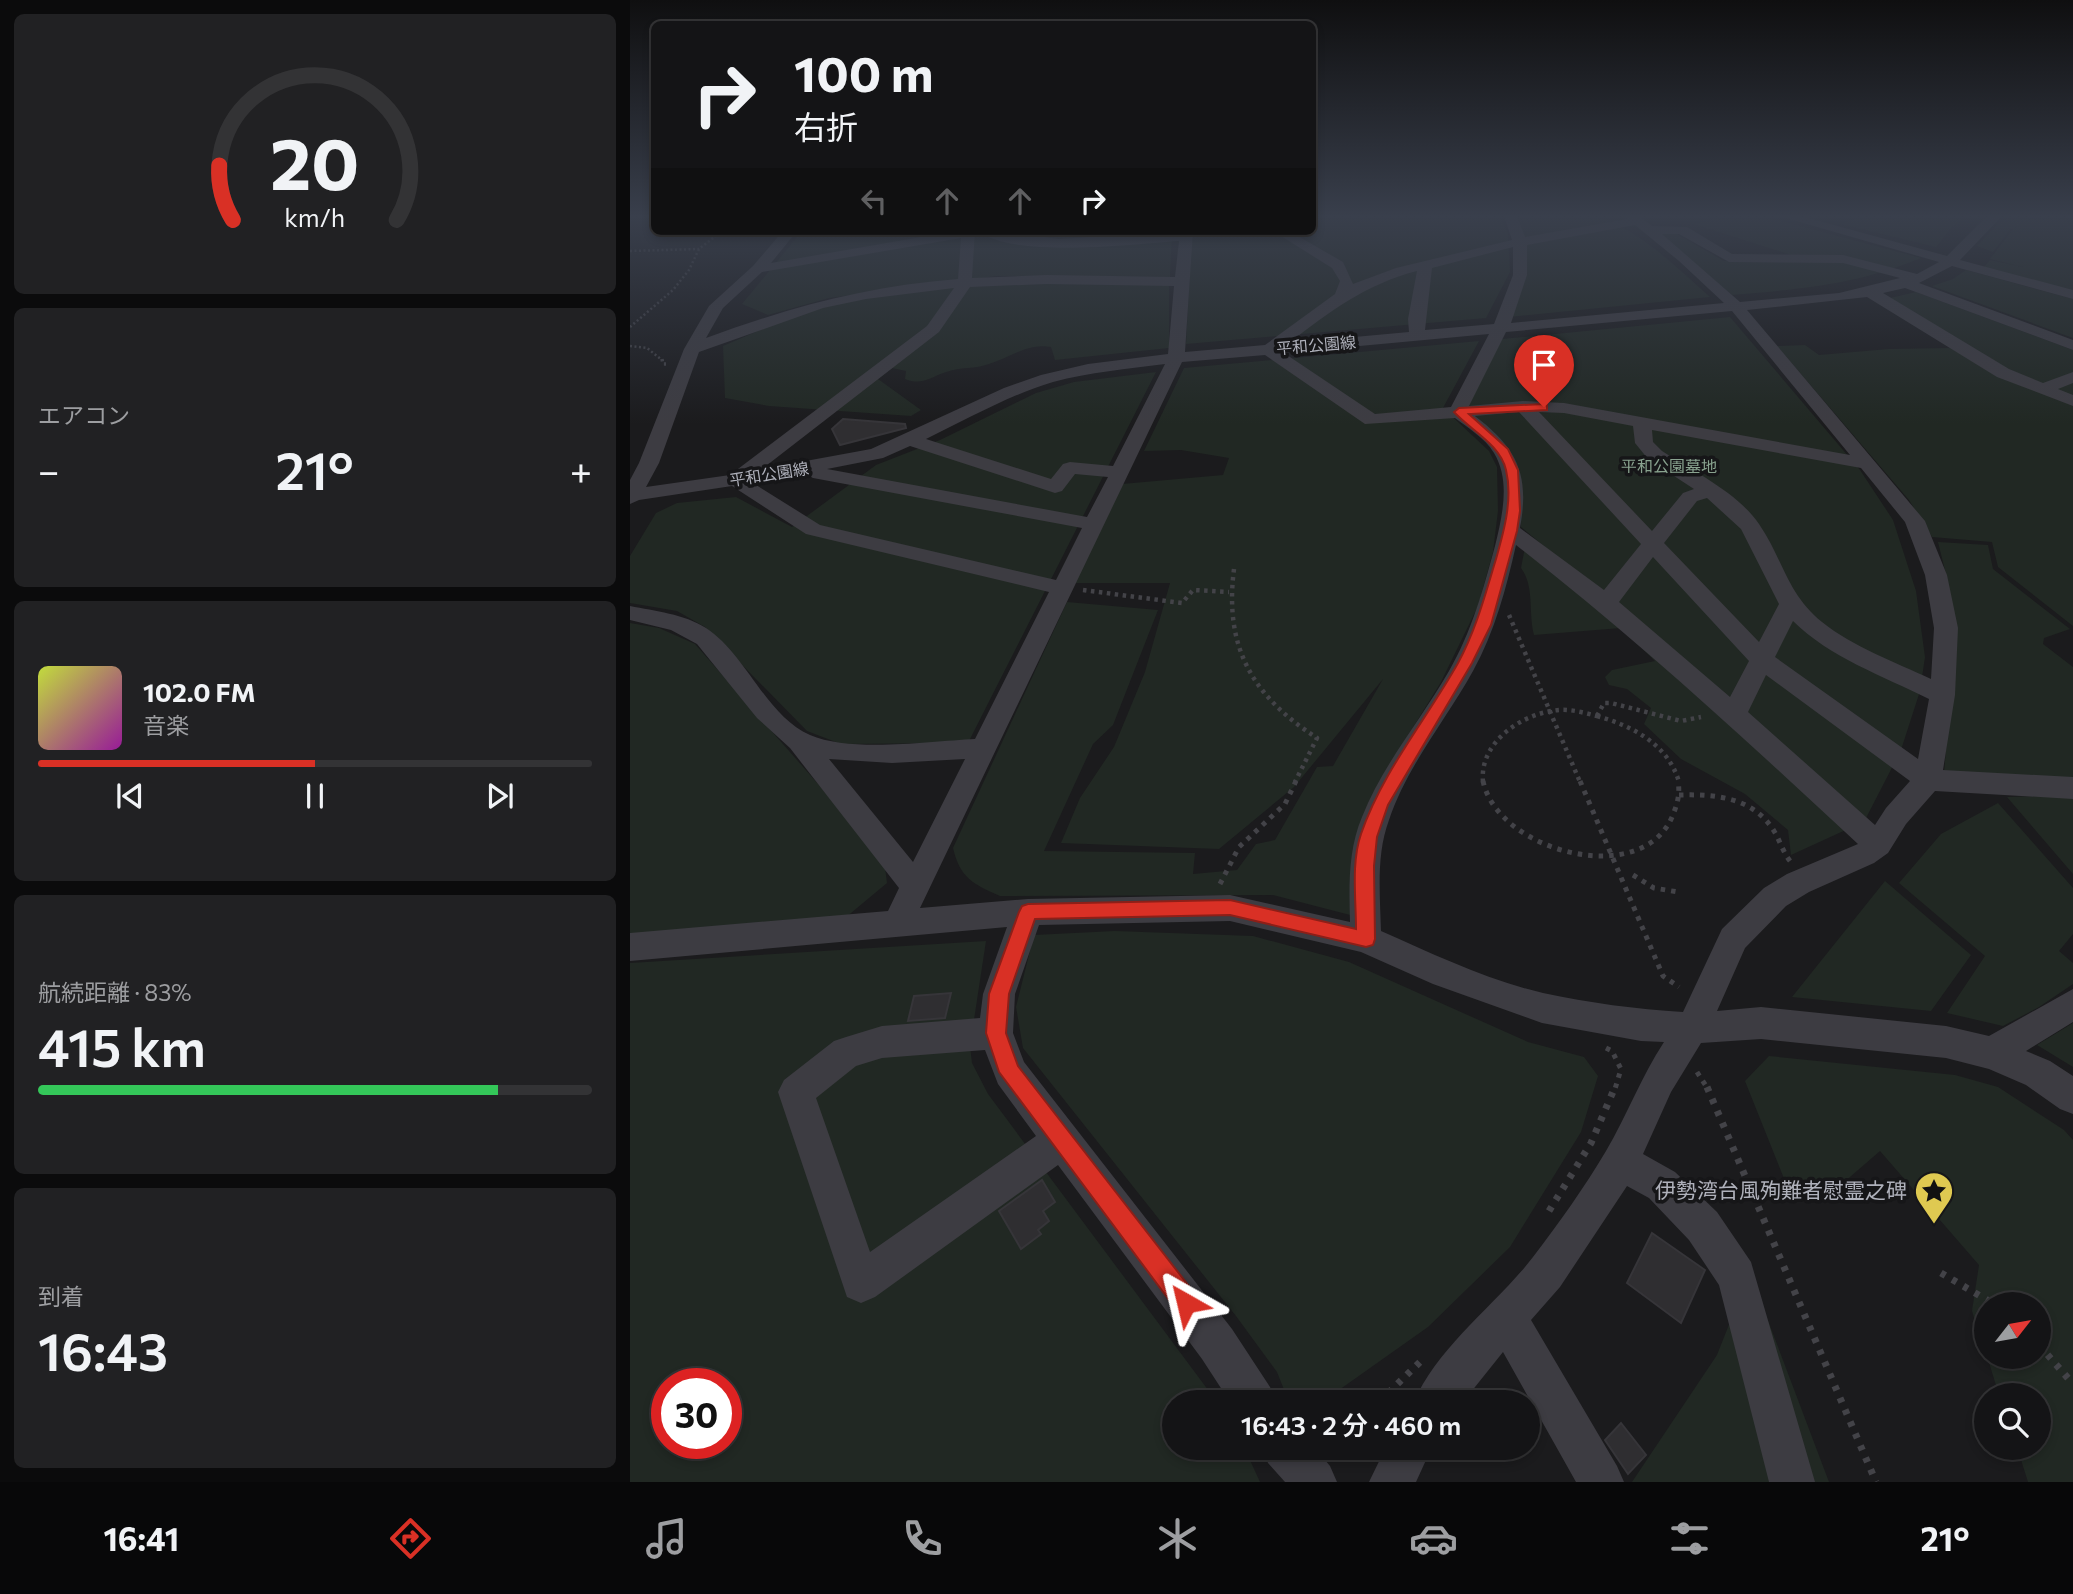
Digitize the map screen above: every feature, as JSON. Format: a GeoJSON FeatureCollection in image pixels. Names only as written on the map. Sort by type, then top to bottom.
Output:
{"type":"FeatureCollection","features":[{"type":"Feature","properties":{"kind":"street"},"geometry":{"type":"LineString","coordinates":[[631,496],[649,463],[689,356],[717,306],[740,285]]}},
{"type":"Feature","properties":{"kind":"street"},"geometry":{"type":"LineString","coordinates":[[689,356],[822,304],[950,285]]}},
{"type":"Feature","properties":{"kind":"street"},"geometry":{"type":"LineString","coordinates":[[963,285],[933,329],[736,480],[813,530],[1062,588]]}},
{"type":"Feature","properties":{"kind":"street"},"geometry":{"type":"LineString","coordinates":[[898,922],[1176,358],[1181,285]]}},
{"type":"Feature","properties":{"kind":"street"},"geometry":{"type":"LineString","coordinates":[[1342,296],[1346,285]]}},
{"type":"Feature","properties":{"kind":"street"},"geometry":{"type":"LineString","coordinates":[[1362,285],[1302,323],[1269,350],[1371,420],[1523,406],[1576,410],[1869,464]]}},
{"type":"Feature","properties":{"kind":"street"},"geometry":{"type":"LineString","coordinates":[[1417,336],[1416,319],[1421,285]]}},
{"type":"Feature","properties":{"kind":"street"},"geometry":{"type":"LineString","coordinates":[[1459,412],[1460,403],[1499,329],[1517,285]]}},
{"type":"Feature","properties":{"kind":"street"},"geometry":{"type":"LineString","coordinates":[[1445,1390],[1546,1273],[1592,1208],[1620,1162],[1659,1080],[1692,1028],[1733,939],[1757,912],[1798,883],[1847,864],[1878,845],[1896,816],[1928,780],[1942,695],[1946,628],[1936,575],[1915,521],[1736,306],[1710,285]]}},
{"type":"Feature","properties":{"kind":"street","name":"平和公園線"},"geometry":{"type":"LineString","coordinates":[[631,496],[876,454],[1010,391],[1088,369],[1176,358],[1736,306],[1870,292],[1892,285]]}},
{"type":"Feature","properties":{"kind":"street"},"geometry":{"type":"LineString","coordinates":[[1922,285],[2073,345]]}},
{"type":"Feature","properties":{"kind":"street"},"geometry":{"type":"LineString","coordinates":[[2039,285],[2073,295]]}},
{"type":"Feature","properties":{"kind":"street"},"geometry":{"type":"LineString","coordinates":[[1870,292],[2003,373],[2073,401]]}},
{"type":"Feature","properties":{"kind":"street"},"geometry":{"type":"LineString","coordinates":[[2043,389],[2073,377]]}},
{"type":"Feature","properties":{"kind":"street"},"geometry":{"type":"LineString","coordinates":[[1523,406],[1761,659],[1928,780],[2073,788]]}},
{"type":"Feature","properties":{"kind":"street"},"geometry":{"type":"LineString","coordinates":[[1366,939],[1365,866],[1368,837],[1380,804],[1465,663],[1483,625],[1511,531],[1512,470],[1504,452],[1459,412]]}},
{"type":"Feature","properties":{"kind":"street"},"geometry":{"type":"LineString","coordinates":[[1642,421],[1644,443],[1655,455],[1710,490],[1750,526],[1790,604],[1823,635],[1942,695]]}},
{"type":"Feature","properties":{"kind":"street"},"geometry":{"type":"LineString","coordinates":[[910,440],[1055,486],[1070,468],[1119,472]]}},
{"type":"Feature","properties":{"kind":"street"},"geometry":{"type":"LineString","coordinates":[[798,469],[1093,524]]}},
{"type":"Feature","properties":{"kind":"street"},"geometry":{"type":"LineString","coordinates":[[1606,603],[1690,497],[1710,490]]}},
{"type":"Feature","properties":{"kind":"street"},"geometry":{"type":"LineString","coordinates":[[1511,531],[1606,603],[1878,845]]}},
{"type":"Feature","properties":{"kind":"street"},"geometry":{"type":"LineString","coordinates":[[1729,710],[1761,659],[1790,604]]}},
{"type":"Feature","properties":{"kind":"street"},"geometry":{"type":"LineString","coordinates":[[630,613],[667,620],[703,637],[771,716],[800,742],[915,886]]}},
{"type":"Feature","properties":{"kind":"street"},"geometry":{"type":"LineString","coordinates":[[800,742],[845,753],[983,748]]}},
{"type":"Feature","properties":{"kind":"street"},"geometry":{"type":"LineString","coordinates":[[630,947],[1028,912],[1230,908],[1366,939],[1444,974],[1542,1008],[1642,1025],[1692,1028],[1766,1023],[1946,1042],[1992,1053],[2038,1073],[2073,1097]]}},
{"type":"Feature","properties":{"kind":"street"},"geometry":{"type":"LineString","coordinates":[[1028,912],[999,994],[996,1033],[1010,1072],[1217,1344],[1247,1390]]}},
{"type":"Feature","properties":{"kind":"street"},"geometry":{"type":"LineString","coordinates":[[1992,1053],[2073,1003]]}},
{"type":"Feature","properties":{"kind":"street"},"geometry":{"type":"LineString","coordinates":[[996,1033],[882,1042],[846,1053],[796,1092],[862,1283],[1062,1140]]}},
{"type":"Feature","properties":{"kind":"street"},"geometry":{"type":"LineString","coordinates":[[1620,1162],[1662,1185],[1703,1226],[1737,1276],[1792,1482]]}},
{"type":"Feature","properties":{"kind":"street"},"geometry":{"type":"LineString","coordinates":[[1507,1319],[1601,1482]]}},
{"type":"Feature","properties":{"kind":"street"},"geometry":{"type":"LineString","coordinates":[[1295,1460],[1314,1482]]}},
{"type":"Feature","properties":{"kind":"street"},"geometry":{"type":"LineString","coordinates":[[1392,1482],[1403,1460]]}},
{"type":"Feature","properties":{"kind":"path"},"geometry":{"type":"LineString","coordinates":[[630,327],[677,285]]}},
{"type":"Feature","properties":{"kind":"path"},"geometry":{"type":"LineString","coordinates":[[630,346],[647,348],[662,358],[663,365],[689,356]]}},
{"type":"Feature","properties":{"kind":"path"},"geometry":{"type":"LineString","coordinates":[[1208,907],[1239,847],[1285,804],[1317,738],[1272,702],[1247,673],[1237,647],[1229,592],[1234,569]]}},
{"type":"Feature","properties":{"kind":"path"},"geometry":{"type":"LineString","coordinates":[[1062,588],[1182,603],[1193,590],[1229,592]]}},
{"type":"Feature","properties":{"kind":"path"},"geometry":{"type":"LineString","coordinates":[[1502,610],[1508,612],[1552,712],[1663,976],[1679,987]]}},
{"type":"Feature","properties":{"kind":"path"},"geometry":{"type":"LineString","coordinates":[[1597,716],[1604,703],[1681,721],[1729,710]]}},
{"type":"Feature","properties":{"kind":"path"},"geometry":{"type":"LineString","coordinates":[[1578,711],[1597,716],[1629,725],[1649,741],[1678,777],[1679,795],[1671,823],[1656,842],[1635,853],[1585,856],[1561,852],[1529,837],[1504,816],[1488,796],[1482,772],[1486,756],[1495,742],[1510,729],[1552,712],[1578,711]]}},
{"type":"Feature","properties":{"kind":"path"},"geometry":{"type":"LineString","coordinates":[[1679,795],[1727,797],[1748,804],[1765,817],[1788,859],[1794,864]]}},
{"type":"Feature","properties":{"kind":"path"},"geometry":{"type":"LineString","coordinates":[[1633,875],[1643,883],[1662,891],[1678,892]]}},
{"type":"Feature","properties":{"kind":"path"},"geometry":{"type":"LineString","coordinates":[[1542,1220],[1589,1151],[1615,1093],[1621,1069],[1612,1051],[1601,1045]]}},
{"type":"Feature","properties":{"kind":"path"},"geometry":{"type":"LineString","coordinates":[[1697,1072],[1710,1094],[1876,1482]]}},
{"type":"Feature","properties":{"kind":"path"},"geometry":{"type":"LineString","coordinates":[[1941,1273],[1958,1284],[1979,1292]]}},
{"type":"Feature","properties":{"kind":"path"},"geometry":{"type":"LineString","coordinates":[[1391,1390],[1432,1351]]}},
{"type":"Feature","properties":{"kind":"path"},"geometry":{"type":"LineString","coordinates":[[2051,1359],[2073,1384]]}},
{"type":"Feature","properties":{"kind":"green space"},"geometry":{"type":"Polygon","coordinates":[[[757,285],[927,285],[829,298],[768,315],[742,304],[757,285]]]}},
{"type":"Feature","properties":{"kind":"green space"},"geometry":{"type":"Polygon","coordinates":[[[1169,285],[1169,348],[1055,360],[1051,347],[1035,347],[984,366],[951,370],[917,382],[905,379],[906,371],[892,368],[878,379],[921,410],[911,416],[769,406],[725,398],[723,346],[824,307],[875,296],[953,287],[1169,285]]]}},
{"type":"Feature","properties":{"kind":"green space"},"geometry":{"type":"Polygon","coordinates":[[[1189,285],[1503,285],[1486,318],[1186,344],[1189,285]]]}},
{"type":"Feature","properties":{"kind":"green space"},"geometry":{"type":"Polygon","coordinates":[[[1522,285],[1697,285],[1710,297],[1509,317],[1522,285]]]}},
{"type":"Feature","properties":{"kind":"green space"},"geometry":{"type":"Polygon","coordinates":[[[1720,285],[1821,285],[1805,288],[1732,295],[1720,285]]]}},
{"type":"Feature","properties":{"kind":"green space"},"geometry":{"type":"Polygon","coordinates":[[[2022,285],[2073,299],[2073,338],[1932,286],[2022,285]]]}},
{"type":"Feature","properties":{"kind":"green space"},"geometry":{"type":"Polygon","coordinates":[[[2051,285],[2073,285],[2073,291],[2051,285]]]}},
{"type":"Feature","properties":{"kind":"green space"},"geometry":{"type":"Polygon","coordinates":[[[1916,292],[2073,350],[2073,398],[1987,363],[1890,298],[1916,292]]]}},
{"type":"Feature","properties":{"kind":"green space","name":"平和公園墓地"},"geometry":{"type":"Polygon","coordinates":[[[1730,317],[1860,470],[1893,520],[1916,591],[1925,657],[1920,691],[1901,750],[1864,822],[1521,527],[1519,478],[1512,456],[1506,445],[1466,404],[1502,339],[1730,317]]]}},
{"type":"Feature","properties":{"kind":"green space"},"geometry":{"type":"Polygon","coordinates":[[[1479,341],[1443,408],[1489,451],[1497,467],[1498,511],[1493,552],[1478,606],[1441,682],[1383,776],[1354,916],[1273,895],[1000,896],[969,879],[953,848],[1067,602],[1158,610],[1113,725],[1093,744],[1044,851],[1195,853],[1193,874],[1237,870],[1256,844],[1275,840],[1317,767],[1333,766],[1383,679],[1294,787],[1219,849],[1061,843],[1080,798],[1114,747],[1145,672],[1170,583],[1074,583],[1122,484],[1223,475],[1229,458],[1181,450],[1144,451],[1184,368],[1479,341]]]}},
{"type":"Feature","properties":{"kind":"green space"},"geometry":{"type":"Polygon","coordinates":[[[1805,345],[1819,355],[1889,349],[1950,348],[1988,369],[2073,403],[2073,626],[1998,567],[1992,542],[1932,537],[1909,500],[1777,346],[1805,345]]]}},
{"type":"Feature","properties":{"kind":"green space"},"geometry":{"type":"Polygon","coordinates":[[[1156,372],[968,743],[841,744],[807,731],[705,627],[677,611],[630,603],[630,556],[656,513],[677,503],[736,497],[792,527],[876,465],[940,440],[1036,393],[1074,382],[1156,372]]]}},
{"type":"Feature","properties":{"kind":"green space"},"geometry":{"type":"Polygon","coordinates":[[[1526,542],[1850,828],[1791,855],[1788,830],[1745,794],[1681,759],[1644,724],[1651,708],[1627,689],[1609,685],[1605,677],[1612,670],[1655,661],[1621,628],[1534,635],[1530,591],[1521,568],[1526,542]]]}},
{"type":"Feature","properties":{"kind":"green space"},"geometry":{"type":"Polygon","coordinates":[[[1938,542],[1988,545],[1993,569],[2070,629],[2044,638],[2043,644],[2073,667],[2073,779],[1944,773],[1951,691],[1948,582],[1938,542]]]}},
{"type":"Feature","properties":{"kind":"green space"},"geometry":{"type":"Polygon","coordinates":[[[630,623],[659,628],[695,644],[884,859],[887,883],[845,918],[630,946],[630,623]]]}},
{"type":"Feature","properties":{"kind":"green space"},"geometry":{"type":"Polygon","coordinates":[[[2073,795],[2073,874],[2007,797],[2073,795]]]}},
{"type":"Feature","properties":{"kind":"green space"},"geometry":{"type":"Polygon","coordinates":[[[1998,803],[2073,888],[2073,934],[2059,951],[2073,963],[2073,984],[2039,1007],[2003,1026],[1947,1013],[1985,956],[1899,883],[1941,834],[1998,803]]]}},
{"type":"Feature","properties":{"kind":"green space"},"geometry":{"type":"Polygon","coordinates":[[[1885,881],[1971,955],[1931,1011],[1792,997],[1885,881]]]}},
{"type":"Feature","properties":{"kind":"green space"},"geometry":{"type":"Polygon","coordinates":[[[1115,931],[1253,936],[1349,962],[1528,1042],[1584,1057],[1598,1076],[1581,1132],[1510,1247],[1428,1327],[1339,1390],[1284,1390],[1277,1372],[1236,1316],[1023,1048],[1016,1007],[1034,935],[1115,931]]]}},
{"type":"Feature","properties":{"kind":"green space"},"geometry":{"type":"Polygon","coordinates":[[[986,941],[970,1046],[972,1063],[988,1094],[1208,1390],[1162,1390],[1162,1460],[1250,1460],[1260,1482],[630,1482],[630,963],[986,941]]]}},
{"type":"Feature","properties":{"kind":"green space"},"geometry":{"type":"Polygon","coordinates":[[[2073,1023],[2073,1067],[2037,1045],[2073,1023]]]}},
{"type":"Feature","properties":{"kind":"green space"},"geometry":{"type":"Polygon","coordinates":[[[1769,1056],[1955,1075],[1998,1087],[2064,1130],[2073,1140],[2073,1482],[2028,1482],[2021,1460],[2051,1460],[2051,1383],[1995,1383],[1991,1369],[2051,1369],[2051,1292],[1975,1292],[1979,1265],[1880,1151],[1828,1196],[1785,1181],[1745,1081],[1769,1056]]]}},
{"type":"Feature","properties":{"kind":"green space"},"geometry":{"type":"Polygon","coordinates":[[[1764,1310],[1829,1482],[1632,1482],[1717,1355],[1730,1322],[1764,1310]]]}},
{"type":"Feature","properties":{"kind":"building"},"geometry":{"type":"Polygon","coordinates":[[[843,419],[905,424],[906,428],[840,445],[832,429],[843,419]]]}},
{"type":"Feature","properties":{"kind":"building"},"geometry":{"type":"Polygon","coordinates":[[[951,993],[945,1018],[908,1021],[914,996],[951,993]]]}},
{"type":"Feature","properties":{"kind":"building"},"geometry":{"type":"Polygon","coordinates":[[[1042,1180],[1055,1202],[1043,1211],[1049,1221],[1038,1230],[1041,1234],[1021,1249],[999,1211],[1042,1180]]]}},
{"type":"Feature","properties":{"kind":"building"},"geometry":{"type":"Polygon","coordinates":[[[1652,1233],[1705,1270],[1681,1323],[1627,1283],[1652,1233]]]}},
{"type":"Feature","properties":{"kind":"building"},"geometry":{"type":"Polygon","coordinates":[[[1621,1423],[1646,1455],[1628,1474],[1605,1440],[1621,1423]]]}},
{"type":"Feature","properties":{"kind":"place","name":"伊勢湾台風殉難者慰霊之碑"},"geometry":{"type":"Point","coordinates":[1934,1225]}},
{"type":"Feature","properties":{"kind":"route"},"geometry":{"type":"LineString","coordinates":[[1186,1303],[1010,1072],[996,1033],[999,994],[1028,912],[1230,908],[1366,939],[1365,866],[1368,837],[1380,804],[1465,663],[1483,625],[1511,531],[1514,511],[1512,470],[1504,452],[1459,412],[1523,406],[1544,407]]}}]}
